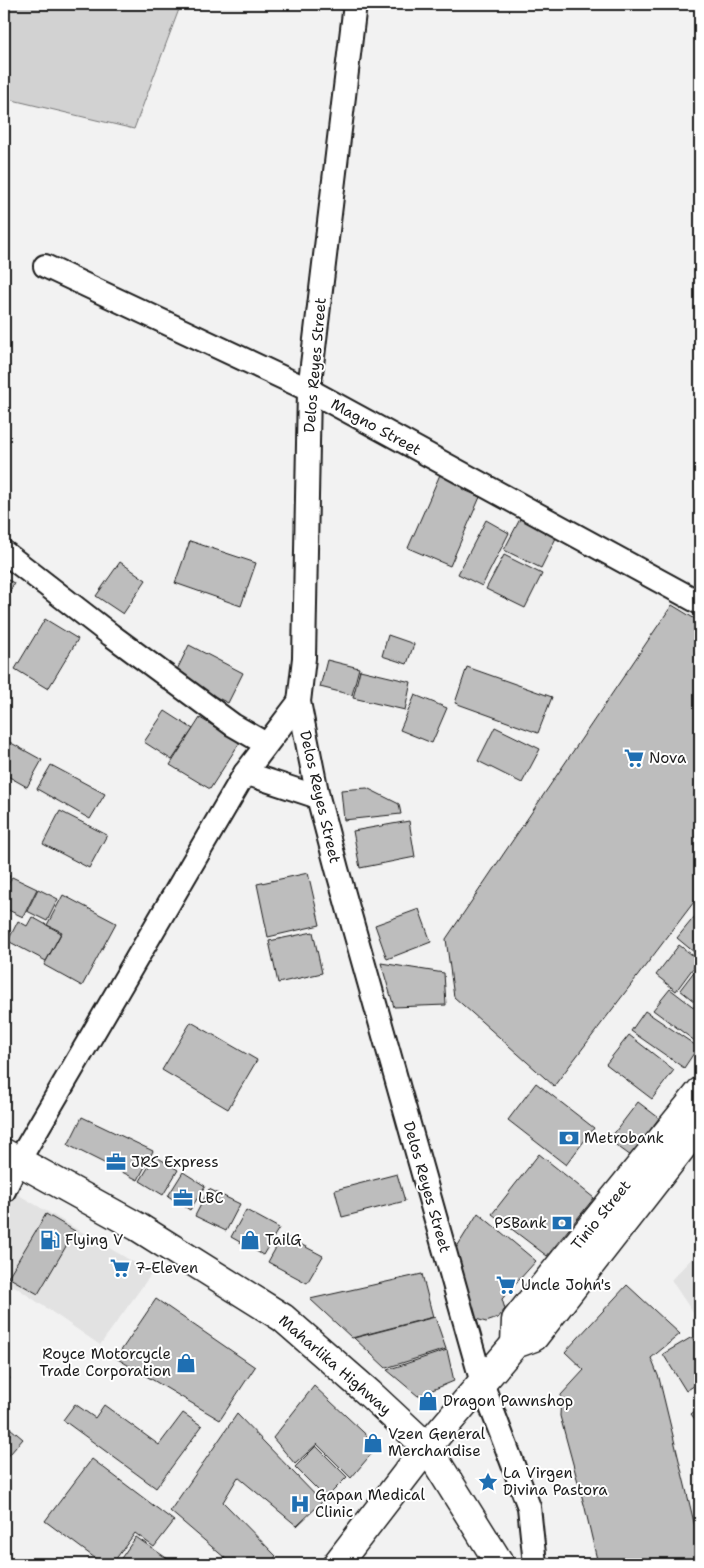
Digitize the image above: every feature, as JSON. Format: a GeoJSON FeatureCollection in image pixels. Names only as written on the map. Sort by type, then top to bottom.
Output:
{"type":"FeatureCollection","features":[{"type":"Feature","properties":{"kind":"main road","name":"Tinio Street"},"geometry":{"type":"LineString","coordinates":[[515,1344],[516,1320],[700,1092]]}},
{"type":"Feature","properties":{"kind":"main road","name":"Tinio Street"},"geometry":{"type":"LineString","coordinates":[[337,1564],[428,1447],[515,1344],[534,1337],[700,1124]]}},
{"type":"Feature","properties":{"kind":"main road","name":"Maharlika Highway"},"geometry":{"type":"LineString","coordinates":[[11,1158],[138,1227],[283,1318],[428,1447],[500,1564]]}},
{"type":"Feature","properties":{"kind":"street","name":"Delos Reyes Street"},"geometry":{"type":"LineString","coordinates":[[355,4],[309,390],[304,658],[299,702],[318,797],[337,869],[482,1383],[529,1507],[535,1564]]}},
{"type":"Feature","properties":{"kind":"street","name":"Magno Street"},"geometry":{"type":"LineString","coordinates":[[45,266],[309,390],[700,603]]}},
{"type":"Feature","properties":{"kind":"street"},"geometry":{"type":"LineString","coordinates":[[4,552],[126,647],[233,725],[266,744]]}},
{"type":"Feature","properties":{"kind":"street"},"geometry":{"type":"LineString","coordinates":[[4,1191],[11,1158],[245,773],[299,702]]}},
{"type":"Feature","properties":{"kind":"street"},"geometry":{"type":"LineString","coordinates":[[245,773],[318,797]]}},
{"type":"Feature","properties":{"kind":"shaded area"},"geometry":{"type":"Polygon","coordinates":[[[4,4],[181,4],[134,129],[4,98],[4,4]]]}},
{"type":"Feature","properties":{"kind":"shaded area","name":"Flying V"},"geometry":{"type":"Polygon","coordinates":[[[12,1191],[152,1273],[100,1345],[4,1279],[4,1208],[12,1191]]]}},
{"type":"Feature","properties":{"kind":"shaded area"},"geometry":{"type":"Polygon","coordinates":[[[700,1250],[700,1323],[671,1280],[700,1250]]]}},
{"type":"Feature","properties":{"kind":"building"},"geometry":{"type":"Polygon","coordinates":[[[442,470],[465,480],[462,489],[480,497],[450,566],[408,548],[442,470]]]}},
{"type":"Feature","properties":{"kind":"building"},"geometry":{"type":"Polygon","coordinates":[[[521,517],[557,536],[541,568],[504,550],[521,517]]]}},
{"type":"Feature","properties":{"kind":"building"},"geometry":{"type":"Polygon","coordinates":[[[486,520],[509,533],[482,586],[458,574],[486,520]]]}},
{"type":"Feature","properties":{"kind":"building"},"geometry":{"type":"Polygon","coordinates":[[[190,541],[256,563],[241,606],[175,583],[190,541]]]}},
{"type":"Feature","properties":{"kind":"building"},"geometry":{"type":"Polygon","coordinates":[[[504,555],[542,574],[525,608],[486,589],[504,555]]]}},
{"type":"Feature","properties":{"kind":"building"},"geometry":{"type":"Polygon","coordinates":[[[120,562],[146,580],[123,614],[96,596],[120,562]]]}},
{"type":"Feature","properties":{"kind":"building"},"geometry":{"type":"Polygon","coordinates":[[[4,578],[14,583],[4,604],[4,578]]]}},
{"type":"Feature","properties":{"kind":"building","name":"Nova"},"geometry":{"type":"Polygon","coordinates":[[[672,605],[700,622],[700,894],[554,1086],[454,997],[446,939],[672,605]]]}},
{"type":"Feature","properties":{"kind":"building"},"geometry":{"type":"Polygon","coordinates":[[[45,619],[78,639],[48,689],[15,669],[45,619]]]}},
{"type":"Feature","properties":{"kind":"building"},"geometry":{"type":"Polygon","coordinates":[[[388,635],[414,644],[407,664],[382,656],[388,635]]]}},
{"type":"Feature","properties":{"kind":"building"},"geometry":{"type":"Polygon","coordinates":[[[189,645],[243,673],[228,703],[174,676],[189,645]]]}},
{"type":"Feature","properties":{"kind":"building"},"geometry":{"type":"Polygon","coordinates":[[[327,660],[359,668],[352,695],[320,687],[327,660]]]}},
{"type":"Feature","properties":{"kind":"building"},"geometry":{"type":"Polygon","coordinates":[[[467,667],[552,697],[538,733],[455,703],[467,667]]]}},
{"type":"Feature","properties":{"kind":"building"},"geometry":{"type":"Polygon","coordinates":[[[360,670],[411,682],[405,710],[353,698],[360,670]]]}},
{"type":"Feature","properties":{"kind":"building"},"geometry":{"type":"Polygon","coordinates":[[[415,695],[447,708],[432,743],[400,730],[415,695]]]}},
{"type":"Feature","properties":{"kind":"building"},"geometry":{"type":"Polygon","coordinates":[[[165,711],[193,729],[172,760],[144,742],[165,711]]]}},
{"type":"Feature","properties":{"kind":"building"},"geometry":{"type":"Polygon","coordinates":[[[200,718],[240,742],[210,789],[170,765],[200,718]]]}},
{"type":"Feature","properties":{"kind":"building"},"geometry":{"type":"Polygon","coordinates":[[[495,727],[540,749],[522,783],[478,761],[495,727]]]}},
{"type":"Feature","properties":{"kind":"building"},"geometry":{"type":"Polygon","coordinates":[[[4,739],[42,760],[27,787],[4,774],[4,739]]]}},
{"type":"Feature","properties":{"kind":"building"},"geometry":{"type":"Polygon","coordinates":[[[51,765],[105,794],[90,819],[37,789],[51,765]]]}},
{"type":"Feature","properties":{"kind":"building"},"geometry":{"type":"Polygon","coordinates":[[[367,788],[399,804],[401,814],[344,820],[341,790],[367,788]]]}},
{"type":"Feature","properties":{"kind":"building"},"geometry":{"type":"Polygon","coordinates":[[[60,811],[107,835],[89,868],[43,844],[60,811]]]}},
{"type":"Feature","properties":{"kind":"building"},"geometry":{"type":"Polygon","coordinates":[[[409,821],[415,857],[360,868],[353,831],[409,821]]]}},
{"type":"Feature","properties":{"kind":"building"},"geometry":{"type":"Polygon","coordinates":[[[4,873],[10,876],[4,888],[4,873]]]}},
{"type":"Feature","properties":{"kind":"building"},"geometry":{"type":"Polygon","coordinates":[[[308,873],[320,925],[268,937],[257,884],[308,873]]]}},
{"type":"Feature","properties":{"kind":"building"},"geometry":{"type":"Polygon","coordinates":[[[12,877],[37,889],[23,917],[4,908],[4,893],[12,877]]]}},
{"type":"Feature","properties":{"kind":"building"},"geometry":{"type":"Polygon","coordinates":[[[38,889],[58,899],[47,921],[27,911],[38,889]]]}},
{"type":"Feature","properties":{"kind":"building"},"geometry":{"type":"Polygon","coordinates":[[[63,895],[116,923],[82,986],[44,965],[62,932],[47,925],[63,895]]]}},
{"type":"Feature","properties":{"kind":"building"},"geometry":{"type":"Polygon","coordinates":[[[419,909],[431,942],[387,959],[375,925],[419,909]]]}},
{"type":"Feature","properties":{"kind":"building"},"geometry":{"type":"Polygon","coordinates":[[[700,910],[700,957],[677,938],[700,910]]]}},
{"type":"Feature","properties":{"kind":"building"},"geometry":{"type":"Polygon","coordinates":[[[32,917],[61,933],[46,961],[8,941],[18,921],[27,926],[32,917]]]}},
{"type":"Feature","properties":{"kind":"building"},"geometry":{"type":"Polygon","coordinates":[[[313,932],[322,973],[278,983],[269,941],[313,932]]]}},
{"type":"Feature","properties":{"kind":"building"},"geometry":{"type":"Polygon","coordinates":[[[679,945],[699,960],[676,991],[656,975],[679,945]]]}},
{"type":"Feature","properties":{"kind":"building"},"geometry":{"type":"Polygon","coordinates":[[[381,963],[444,973],[446,1005],[394,1007],[381,963]]]}},
{"type":"Feature","properties":{"kind":"building"},"geometry":{"type":"Polygon","coordinates":[[[700,966],[700,1006],[680,990],[700,966]]]}},
{"type":"Feature","properties":{"kind":"building"},"geometry":{"type":"Polygon","coordinates":[[[670,989],[700,1012],[699,1044],[653,1010],[670,989]]]}},
{"type":"Feature","properties":{"kind":"building"},"geometry":{"type":"Polygon","coordinates":[[[645,1011],[698,1047],[684,1068],[631,1031],[645,1011]]]}},
{"type":"Feature","properties":{"kind":"building"},"geometry":{"type":"Polygon","coordinates":[[[191,1022],[257,1060],[228,1109],[162,1070],[191,1022]]]}},
{"type":"Feature","properties":{"kind":"building"},"geometry":{"type":"Polygon","coordinates":[[[629,1035],[674,1070],[652,1099],[606,1064],[629,1035]]]}},
{"type":"Feature","properties":{"kind":"building"},"geometry":{"type":"Polygon","coordinates":[[[536,1083],[594,1128],[566,1165],[508,1120],[536,1083]]]}},
{"type":"Feature","properties":{"kind":"building"},"geometry":{"type":"Polygon","coordinates":[[[638,1102],[659,1118],[631,1156],[609,1140],[638,1102]]]}},
{"type":"Feature","properties":{"kind":"building"},"geometry":{"type":"Polygon","coordinates":[[[82,1117],[153,1151],[138,1180],[68,1145],[82,1117]]]}},
{"type":"Feature","properties":{"kind":"building"},"geometry":{"type":"Polygon","coordinates":[[[539,1154],[594,1198],[547,1256],[492,1214],[539,1154]]]}},
{"type":"Feature","properties":{"kind":"building"},"geometry":{"type":"Polygon","coordinates":[[[155,1156],[178,1170],[163,1195],[140,1181],[155,1156]]]}},
{"type":"Feature","properties":{"kind":"building"},"geometry":{"type":"Polygon","coordinates":[[[183,1172],[205,1186],[190,1210],[168,1196],[183,1172]]]}},
{"type":"Feature","properties":{"kind":"building"},"geometry":{"type":"Polygon","coordinates":[[[397,1174],[405,1201],[342,1217],[335,1190],[397,1174]]]}},
{"type":"Feature","properties":{"kind":"building"},"geometry":{"type":"Polygon","coordinates":[[[209,1189],[240,1204],[226,1231],[195,1216],[209,1189]]]}},
{"type":"Feature","properties":{"kind":"building"},"geometry":{"type":"Polygon","coordinates":[[[246,1210],[279,1228],[263,1255],[231,1237],[246,1210]]]}},
{"type":"Feature","properties":{"kind":"building"},"geometry":{"type":"Polygon","coordinates":[[[478,1213],[536,1261],[502,1299],[505,1309],[498,1318],[486,1322],[473,1318],[455,1250],[478,1213]]]}},
{"type":"Feature","properties":{"kind":"building"},"geometry":{"type":"Polygon","coordinates":[[[46,1214],[75,1231],[38,1294],[8,1277],[46,1214]]]}},
{"type":"Feature","properties":{"kind":"building"},"geometry":{"type":"Polygon","coordinates":[[[283,1235],[323,1256],[307,1283],[268,1262],[283,1235]]]}},
{"type":"Feature","properties":{"kind":"building"},"geometry":{"type":"Polygon","coordinates":[[[422,1274],[433,1317],[352,1338],[310,1299],[422,1274]]]}},
{"type":"Feature","properties":{"kind":"building"},"geometry":{"type":"Polygon","coordinates":[[[627,1285],[680,1334],[651,1358],[659,1378],[700,1547],[700,1564],[598,1564],[560,1416],[561,1395],[584,1370],[565,1352],[627,1285]]]}},
{"type":"Feature","properties":{"kind":"building","name":"Royce Motorcycle Trade Corporation"},"geometry":{"type":"Polygon","coordinates":[[[156,1299],[255,1367],[220,1420],[116,1358],[156,1299]]]}},
{"type":"Feature","properties":{"kind":"building"},"geometry":{"type":"Polygon","coordinates":[[[435,1317],[446,1349],[386,1368],[354,1338],[435,1317]]]}},
{"type":"Feature","properties":{"kind":"building"},"geometry":{"type":"Polygon","coordinates":[[[692,1337],[700,1351],[700,1382],[686,1391],[663,1354],[692,1337]]]}},
{"type":"Feature","properties":{"kind":"building"},"geometry":{"type":"Polygon","coordinates":[[[447,1350],[454,1381],[418,1396],[387,1370],[447,1350]]]}},
{"type":"Feature","properties":{"kind":"building"},"geometry":{"type":"Polygon","coordinates":[[[4,1373],[10,1378],[4,1386],[4,1373]]]}},
{"type":"Feature","properties":{"kind":"building"},"geometry":{"type":"Polygon","coordinates":[[[314,1386],[378,1446],[351,1478],[317,1444],[295,1464],[273,1438],[314,1386]]]}},
{"type":"Feature","properties":{"kind":"building"},"geometry":{"type":"Polygon","coordinates":[[[75,1404],[95,1418],[104,1405],[159,1445],[183,1413],[202,1426],[156,1488],[63,1420],[75,1404]]]}},
{"type":"Feature","properties":{"kind":"building"},"geometry":{"type":"Polygon","coordinates":[[[700,1407],[700,1426],[691,1414],[700,1407]]]}},
{"type":"Feature","properties":{"kind":"building"},"geometry":{"type":"Polygon","coordinates":[[[237,1414],[322,1502],[297,1526],[238,1477],[223,1502],[276,1556],[269,1564],[232,1564],[170,1511],[237,1414]]]}},
{"type":"Feature","properties":{"kind":"building"},"geometry":{"type":"Polygon","coordinates":[[[4,1423],[23,1439],[4,1461],[4,1423]]]}},
{"type":"Feature","properties":{"kind":"building"},"geometry":{"type":"Polygon","coordinates":[[[316,1446],[347,1477],[326,1498],[295,1467],[316,1446]]]}},
{"type":"Feature","properties":{"kind":"building"},"geometry":{"type":"Polygon","coordinates":[[[92,1459],[174,1521],[154,1547],[135,1533],[112,1564],[103,1564],[45,1521],[92,1459]]]}},
{"type":"Feature","properties":{"kind":"building"},"geometry":{"type":"Polygon","coordinates":[[[136,1537],[175,1564],[117,1564],[136,1537]]]}},
{"type":"Feature","properties":{"kind":"place","name":"Nova"},"geometry":{"type":"Point","coordinates":[634,758]}},
{"type":"Feature","properties":{"kind":"place","name":"Metrobank"},"geometry":{"type":"Point","coordinates":[569,1138]}},
{"type":"Feature","properties":{"kind":"place","name":"JRS Express"},"geometry":{"type":"Point","coordinates":[116,1162]}},
{"type":"Feature","properties":{"kind":"place","name":"LBC"},"geometry":{"type":"Point","coordinates":[183,1198]}},
{"type":"Feature","properties":{"kind":"place","name":"PSBank"},"geometry":{"type":"Point","coordinates":[562,1223]}},
{"type":"Feature","properties":{"kind":"place","name":"Flying V"},"geometry":{"type":"Point","coordinates":[50,1240]}},
{"type":"Feature","properties":{"kind":"place","name":"TailG"},"geometry":{"type":"Point","coordinates":[250,1240]}},
{"type":"Feature","properties":{"kind":"place","name":"7-Eleven"},"geometry":{"type":"Point","coordinates":[120,1268]}},
{"type":"Feature","properties":{"kind":"place","name":"Uncle John's"},"geometry":{"type":"Point","coordinates":[506,1285]}},
{"type":"Feature","properties":{"kind":"place","name":"Royce Motorcycle Trade Corporation"},"geometry":{"type":"Point","coordinates":[186,1363]}},
{"type":"Feature","properties":{"kind":"place","name":"Dragon Pawnshop"},"geometry":{"type":"Point","coordinates":[428,1401]}},
{"type":"Feature","properties":{"kind":"place","name":"Vzen General Merchandise"},"geometry":{"type":"Point","coordinates":[373,1443]}},
{"type":"Feature","properties":{"kind":"place","name":"La Virgen Divina Pastora"},"geometry":{"type":"Point","coordinates":[488,1482]}},
{"type":"Feature","properties":{"kind":"place","name":"Gapan Medical Clinic"},"geometry":{"type":"Point","coordinates":[300,1504]}}]}
